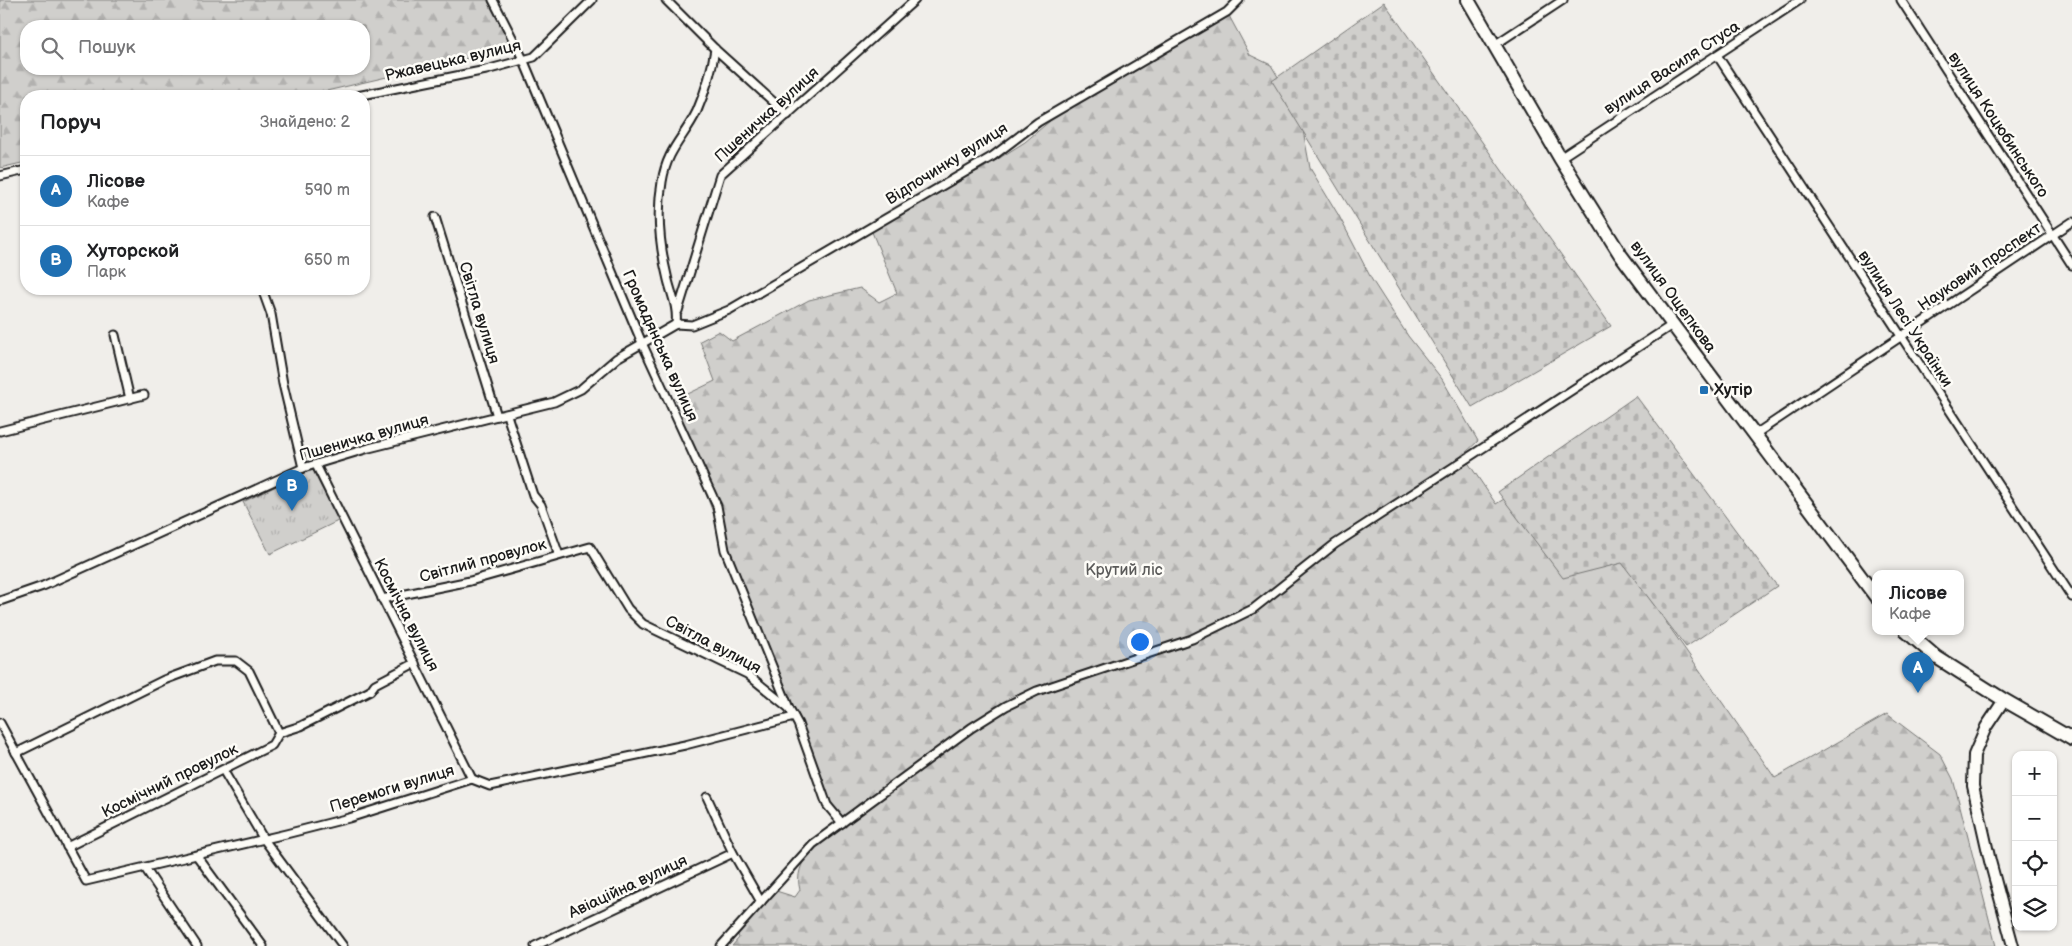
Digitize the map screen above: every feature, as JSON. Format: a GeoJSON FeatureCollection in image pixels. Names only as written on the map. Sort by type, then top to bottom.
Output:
{"type":"FeatureCollection","features":[{"type":"Feature","properties":{"kind":"highway","name":"вулиця Ощепкова"},"geometry":{"type":"LineString","coordinates":[[1468,0],[1560,158],[1620,254],[1872,592]]}},
{"type":"Feature","properties":{"kind":"highway"},"geometry":{"type":"LineString","coordinates":[[1910,635],[1936,657],[2004,700],[2072,739]]}},
{"type":"Feature","properties":{"kind":"street","name":"Громадянська вулиця"},"geometry":{"type":"LineString","coordinates":[[493,0],[523,59],[642,343],[717,506],[725,550],[789,708]]}},
{"type":"Feature","properties":{"kind":"street","name":"Ржавецька вулиця"},"geometry":{"type":"LineString","coordinates":[[370,93],[486,70],[534,57],[592,0]]}},
{"type":"Feature","properties":{"kind":"street"},"geometry":{"type":"LineString","coordinates":[[666,0],[715,49],[788,115]]}},
{"type":"Feature","properties":{"kind":"street","name":"Пшеничка вулиця"},"geometry":{"type":"LineString","coordinates":[[0,602],[43,586],[303,468],[370,448],[554,402],[581,389],[617,358],[676,324],[678,311],[720,175],[915,0]]}},
{"type":"Feature","properties":{"kind":"street","name":"Відпочинку вулиця"},"geometry":{"type":"LineString","coordinates":[[676,324],[692,325],[729,310],[993,156],[1038,122],[1226,12],[1239,0]]}},
{"type":"Feature","properties":{"kind":"street"},"geometry":{"type":"LineString","coordinates":[[1494,46],[1564,0]]}},
{"type":"Feature","properties":{"kind":"street","name":"вулиця Василя Стуса"},"geometry":{"type":"LineString","coordinates":[[1560,158],[1800,0]]}},
{"type":"Feature","properties":{"kind":"street","name":"вулиця Коцюбинського"},"geometry":{"type":"LineString","coordinates":[[1901,0],[2072,265]]}},
{"type":"Feature","properties":{"kind":"street"},"geometry":{"type":"LineString","coordinates":[[678,311],[668,281],[660,241],[659,206],[662,180],[671,150],[696,112],[709,78],[715,49]]}},
{"type":"Feature","properties":{"kind":"street","name":"вулиця Лесі Українки"},"geometry":{"type":"LineString","coordinates":[[1717,55],[1900,338],[2072,597]]}},
{"type":"Feature","properties":{"kind":"street"},"geometry":{"type":"LineString","coordinates":[[0,176],[20,171]]}},
{"type":"Feature","properties":{"kind":"street","name":"Світла вулиця"},"geometry":{"type":"LineString","coordinates":[[435,218],[497,416]]}},
{"type":"Feature","properties":{"kind":"street","name":"Науковий проспект"},"geometry":{"type":"LineString","coordinates":[[1754,436],[2072,222]]}},
{"type":"Feature","properties":{"kind":"street"},"geometry":{"type":"LineString","coordinates":[[264,295],[271,314],[283,384],[303,468]]}},
{"type":"Feature","properties":{"kind":"street"},"geometry":{"type":"LineString","coordinates":[[721,946],[813,844],[971,728],[1006,706],[1037,691],[1192,639],[1253,609],[1335,544],[1672,325]]}},
{"type":"Feature","properties":{"kind":"street"},"geometry":{"type":"LineString","coordinates":[[115,335],[130,399]]}},
{"type":"Feature","properties":{"kind":"street"},"geometry":{"type":"LineString","coordinates":[[0,431],[144,395]]}},
{"type":"Feature","properties":{"kind":"street"},"geometry":{"type":"LineString","coordinates":[[506,415],[532,495],[541,505],[559,555]]}},
{"type":"Feature","properties":{"kind":"street","name":"Космічна вулиця"},"geometry":{"type":"LineString","coordinates":[[316,465],[472,779]]}},
{"type":"Feature","properties":{"kind":"street","name":"Світла вулиця"},"geometry":{"type":"LineString","coordinates":[[590,547],[628,609],[643,624],[747,674],[789,708],[794,716],[827,805],[842,824]]}},
{"type":"Feature","properties":{"kind":"street","name":"Світлий провулок"},"geometry":{"type":"LineString","coordinates":[[382,600],[470,581],[590,547]]}},
{"type":"Feature","properties":{"kind":"street"},"geometry":{"type":"LineString","coordinates":[[16,753],[164,680],[215,661],[236,661],[249,671],[279,733],[301,726],[370,691],[375,684],[415,663]]}},
{"type":"Feature","properties":{"kind":"street"},"geometry":{"type":"LineString","coordinates":[[2004,700],[1986,727],[1974,755],[1974,786],[1990,861],[2013,946]]}},
{"type":"Feature","properties":{"kind":"street","name":"Перемоги вулиця"},"geometry":{"type":"LineString","coordinates":[[67,847],[86,881],[197,856],[349,818],[472,779],[490,786],[685,745],[794,716]]}},
{"type":"Feature","properties":{"kind":"street"},"geometry":{"type":"LineString","coordinates":[[0,723],[67,847]]}},
{"type":"Feature","properties":{"kind":"street","name":"Космічний провулок"},"geometry":{"type":"LineString","coordinates":[[67,847],[272,745],[279,733]]}},
{"type":"Feature","properties":{"kind":"street"},"geometry":{"type":"LineString","coordinates":[[223,770],[263,838],[343,946]]}},
{"type":"Feature","properties":{"kind":"street"},"geometry":{"type":"LineString","coordinates":[[707,797],[733,853],[761,902]]}},
{"type":"Feature","properties":{"kind":"street","name":"Авіаційна вулиця"},"geometry":{"type":"LineString","coordinates":[[535,946],[733,853]]}},
{"type":"Feature","properties":{"kind":"street"},"geometry":{"type":"LineString","coordinates":[[197,856],[263,946]]}},
{"type":"Feature","properties":{"kind":"street"},"geometry":{"type":"LineString","coordinates":[[146,868],[197,946]]}},
{"type":"Feature","properties":{"kind":"green space"},"geometry":{"type":"Polygon","coordinates":[[[0,0],[495,0],[512,37],[507,49],[331,90],[20,90],[20,163],[0,168],[0,0]]]}},
{"type":"Feature","properties":{"kind":"green space"},"geometry":{"type":"Polygon","coordinates":[[[1384,2],[1611,326],[1472,407],[1272,81],[1384,2]]]}},
{"type":"Feature","properties":{"kind":"green space","name":"Крутий ліс"},"geometry":{"type":"Polygon","coordinates":[[[1227,12],[1250,55],[1271,65],[1300,114],[1310,168],[1339,216],[1372,280],[1408,336],[1442,379],[1478,441],[1463,455],[1496,504],[1557,466],[1775,778],[1887,714],[1940,754],[1953,779],[1996,946],[732,946],[739,938],[736,929],[770,889],[795,897],[800,890],[800,870],[804,861],[824,837],[840,825],[830,815],[800,723],[784,699],[671,402],[715,381],[700,341],[719,331],[732,341],[809,300],[860,288],[879,302],[897,293],[872,232],[931,193],[982,169],[1025,142],[1070,104],[1152,55],[1194,37],[1227,12]]]}},
{"type":"Feature","properties":{"kind":"green space"},"geometry":{"type":"Polygon","coordinates":[[[1636,396],[1777,586],[1686,647],[1622,563],[1563,578],[1498,492],[1636,396]]]}},
{"type":"Feature","properties":{"kind":"green space"},"geometry":{"type":"Polygon","coordinates":[[[314,468],[340,520],[270,554],[243,502],[314,468]]]}},
{"type":"Feature","properties":{"kind":"place","name":"Хутір"},"geometry":{"type":"Point","coordinates":[1704,390]}},
{"type":"Feature","properties":{"kind":"place","name":"Хуторской"},"geometry":{"type":"Point","coordinates":[292,511]}},
{"type":"Feature","properties":{"kind":"place","name":"Лісове"},"geometry":{"type":"Point","coordinates":[1918,693]}}]}
